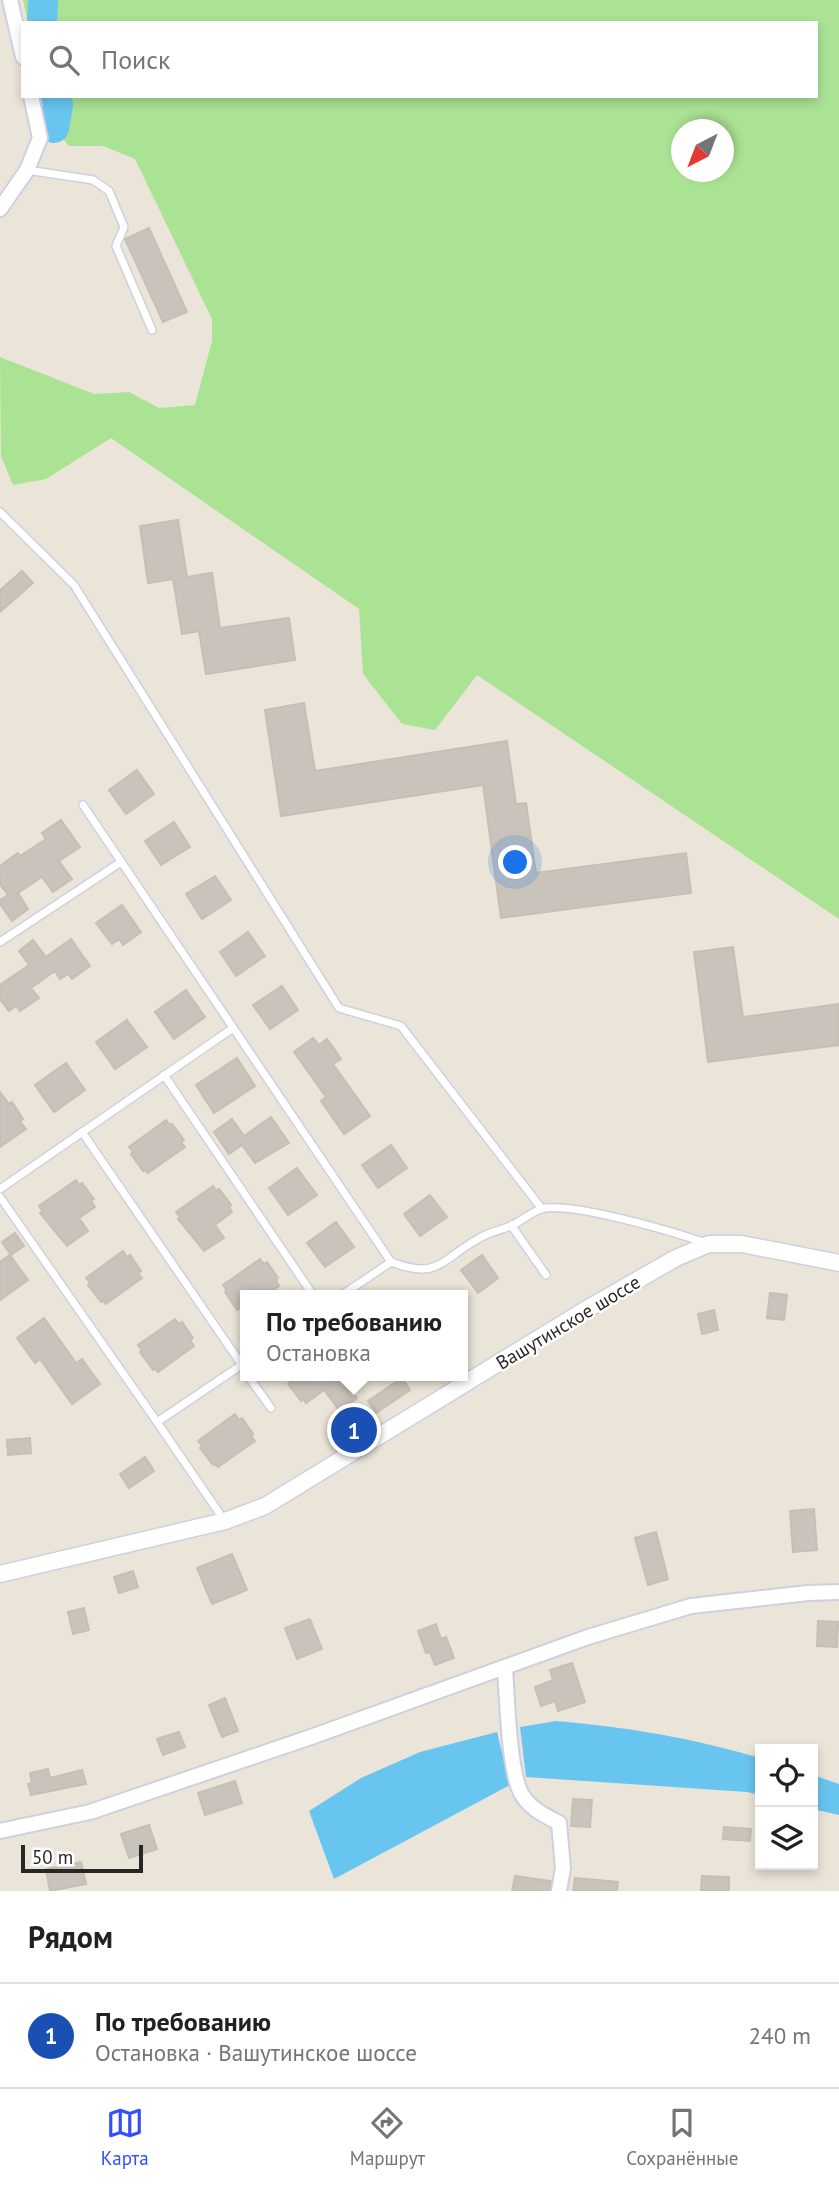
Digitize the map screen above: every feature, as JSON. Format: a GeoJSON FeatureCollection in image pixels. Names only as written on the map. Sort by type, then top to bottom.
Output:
{"type":"FeatureCollection","features":[{"type":"Feature","properties":{"kind":"street"},"geometry":{"type":"LineString","coordinates":[[10,0],[21,48]]}},
{"type":"Feature","properties":{"kind":"street"},"geometry":{"type":"LineString","coordinates":[[0,209],[27,170],[40,138],[31,98]]}},
{"type":"Feature","properties":{"kind":"street","name":"Вашутинское шоссе"},"geometry":{"type":"LineString","coordinates":[[0,1574],[225,1521],[265,1506],[580,1313],[676,1258],[709,1244],[741,1244],[839,1263]]}},
{"type":"Feature","properties":{"kind":"street"},"geometry":{"type":"LineString","coordinates":[[0,1831],[90,1812],[311,1737],[588,1637],[691,1606],[839,1592]]}},
{"type":"Feature","properties":{"kind":"street"},"geometry":{"type":"LineString","coordinates":[[505,1668],[512,1755],[520,1791],[533,1809],[558,1823],[563,1868],[559,1891]]}},
{"type":"Feature","properties":{"kind":"lane"},"geometry":{"type":"LineString","coordinates":[[27,170],[93,180],[108,191],[124,227],[116,246],[152,330]]}},
{"type":"Feature","properties":{"kind":"lane"},"geometry":{"type":"LineString","coordinates":[[0,512],[74,585],[339,1008],[401,1026],[542,1209]]}},
{"type":"Feature","properties":{"kind":"lane"},"geometry":{"type":"LineString","coordinates":[[83,805],[391,1262],[414,1270],[442,1265],[478,1238],[542,1209],[562,1208],[670,1230],[709,1244]]}},
{"type":"Feature","properties":{"kind":"lane"},"geometry":{"type":"LineString","coordinates":[[0,942],[121,862]]}},
{"type":"Feature","properties":{"kind":"lane"},"geometry":{"type":"LineString","coordinates":[[0,1189],[233,1028]]}},
{"type":"Feature","properties":{"kind":"lane"},"geometry":{"type":"LineString","coordinates":[[164,1075],[310,1290]]}},
{"type":"Feature","properties":{"kind":"lane"},"geometry":{"type":"LineString","coordinates":[[82,1132],[240,1361]]}},
{"type":"Feature","properties":{"kind":"lane"},"geometry":{"type":"LineString","coordinates":[[0,1196],[225,1521]]}},
{"type":"Feature","properties":{"kind":"lane"},"geometry":{"type":"LineString","coordinates":[[511,1225],[546,1275]]}},
{"type":"Feature","properties":{"kind":"lane"},"geometry":{"type":"LineString","coordinates":[[349,1290],[391,1262]]}},
{"type":"Feature","properties":{"kind":"lane"},"geometry":{"type":"LineString","coordinates":[[157,1422],[240,1371]]}},
{"type":"Feature","properties":{"kind":"lane"},"geometry":{"type":"LineString","coordinates":[[253,1381],[271,1408]]}},
{"type":"Feature","properties":{"kind":"green space"},"geometry":{"type":"Polygon","coordinates":[[[23,0],[839,0],[839,919],[477,675],[435,730],[402,724],[363,674],[359,609],[111,438],[46,479],[13,485],[1,456],[0,357],[94,394],[129,392],[159,408],[195,405],[212,341],[212,319],[135,159],[103,146],[69,146],[54,128],[58,105],[55,98],[818,98],[818,21],[28,21],[23,0]]]}},
{"type":"Feature","properties":{"kind":"water"},"geometry":{"type":"Polygon","coordinates":[[[556,1721],[608,1726],[659,1734],[755,1757],[755,1794],[526,1777],[520,1727],[556,1721]]]}},
{"type":"Feature","properties":{"kind":"water"},"geometry":{"type":"Polygon","coordinates":[[[497,1732],[510,1785],[334,1879],[309,1811],[361,1778],[420,1752],[497,1732]]]}},
{"type":"Feature","properties":{"kind":"water"},"geometry":{"type":"Polygon","coordinates":[[[818,1777],[839,1784],[839,1815],[818,1810],[818,1777]]]}},
{"type":"Feature","properties":{"kind":"building"},"geometry":{"type":"Polygon","coordinates":[[[149,228],[187,312],[163,322],[125,239],[149,228]]]}},
{"type":"Feature","properties":{"kind":"building"},"geometry":{"type":"Polygon","coordinates":[[[178,520],[187,577],[212,573],[220,628],[289,618],[295,660],[206,674],[199,631],[182,634],[173,579],[148,583],[140,526],[178,520]]]}},
{"type":"Feature","properties":{"kind":"building"},"geometry":{"type":"Polygon","coordinates":[[[22,571],[33,583],[0,612],[0,590],[22,571]]]}},
{"type":"Feature","properties":{"kind":"building"},"geometry":{"type":"Polygon","coordinates":[[[304,703],[315,771],[507,741],[516,804],[526,803],[536,873],[686,853],[691,893],[501,918],[483,785],[281,816],[265,710],[304,703]]]}},
{"type":"Feature","properties":{"kind":"building"},"geometry":{"type":"Polygon","coordinates":[[[137,770],[154,794],[126,814],[109,790],[137,770]]]}},
{"type":"Feature","properties":{"kind":"building"},"geometry":{"type":"Polygon","coordinates":[[[61,820],[80,847],[59,861],[72,879],[53,892],[42,877],[18,893],[28,909],[12,921],[0,904],[0,900],[8,895],[0,884],[0,866],[46,839],[42,833],[61,820]]]}},
{"type":"Feature","properties":{"kind":"building"},"geometry":{"type":"Polygon","coordinates":[[[174,822],[190,847],[161,865],[145,841],[174,822]]]}},
{"type":"Feature","properties":{"kind":"building"},"geometry":{"type":"Polygon","coordinates":[[[215,876],[231,900],[202,919],[186,894],[215,876]]]}},
{"type":"Feature","properties":{"kind":"building"},"geometry":{"type":"Polygon","coordinates":[[[122,905],[141,932],[123,945],[119,939],[112,944],[96,923],[122,905]]]}},
{"type":"Feature","properties":{"kind":"building"},"geometry":{"type":"Polygon","coordinates":[[[248,932],[265,956],[236,976],[220,952],[248,932]]]}},
{"type":"Feature","properties":{"kind":"building"},"geometry":{"type":"Polygon","coordinates":[[[71,939],[90,966],[72,979],[68,974],[60,979],[55,971],[31,988],[39,998],[20,1011],[16,1006],[9,1011],[0,999],[0,985],[29,965],[19,951],[33,940],[46,957],[71,939]]]}},
{"type":"Feature","properties":{"kind":"building"},"geometry":{"type":"Polygon","coordinates":[[[733,947],[743,1017],[839,1004],[839,1045],[708,1062],[694,952],[733,947]]]}},
{"type":"Feature","properties":{"kind":"building"},"geometry":{"type":"Polygon","coordinates":[[[282,986],[298,1010],[270,1029],[253,1005],[282,986]]]}},
{"type":"Feature","properties":{"kind":"building"},"geometry":{"type":"Polygon","coordinates":[[[186,990],[205,1017],[174,1039],[155,1012],[186,990]]]}},
{"type":"Feature","properties":{"kind":"building"},"geometry":{"type":"Polygon","coordinates":[[[127,1020],[147,1047],[115,1069],[96,1042],[127,1020]]]}},
{"type":"Feature","properties":{"kind":"building"},"geometry":{"type":"Polygon","coordinates":[[[313,1038],[319,1045],[327,1039],[341,1059],[333,1064],[370,1116],[344,1134],[321,1101],[326,1097],[294,1052],[313,1038]]]}},
{"type":"Feature","properties":{"kind":"building"},"geometry":{"type":"Polygon","coordinates":[[[237,1058],[255,1086],[214,1113],[196,1085],[237,1058]]]}},
{"type":"Feature","properties":{"kind":"building"},"geometry":{"type":"Polygon","coordinates":[[[66,1063],[85,1090],[54,1112],[35,1085],[66,1063]]]}},
{"type":"Feature","properties":{"kind":"building"},"geometry":{"type":"Polygon","coordinates":[[[0,1092],[9,1104],[12,1102],[26,1129],[0,1147],[0,1092]]]}},
{"type":"Feature","properties":{"kind":"building"},"geometry":{"type":"Polygon","coordinates":[[[271,1117],[289,1143],[255,1163],[242,1145],[229,1154],[214,1132],[232,1119],[244,1136],[271,1117]]]}},
{"type":"Feature","properties":{"kind":"building"},"geometry":{"type":"Polygon","coordinates":[[[166,1120],[184,1140],[181,1142],[185,1147],[148,1173],[143,1171],[129,1147],[166,1120]]]}},
{"type":"Feature","properties":{"kind":"building"},"geometry":{"type":"Polygon","coordinates":[[[391,1145],[407,1168],[378,1188],[362,1165],[391,1145]]]}},
{"type":"Feature","properties":{"kind":"building"},"geometry":{"type":"Polygon","coordinates":[[[297,1168],[317,1195],[288,1215],[269,1188],[297,1168]]]}},
{"type":"Feature","properties":{"kind":"building"},"geometry":{"type":"Polygon","coordinates":[[[76,1180],[79,1185],[82,1183],[94,1199],[91,1201],[95,1207],[79,1218],[88,1231],[67,1246],[40,1213],[43,1212],[39,1206],[76,1180]]]}},
{"type":"Feature","properties":{"kind":"building"},"geometry":{"type":"Polygon","coordinates":[[[213,1186],[217,1191],[219,1189],[231,1205],[229,1207],[232,1212],[215,1225],[224,1238],[204,1251],[178,1219],[180,1217],[176,1212],[213,1186]]]}},
{"type":"Feature","properties":{"kind":"building"},"geometry":{"type":"Polygon","coordinates":[[[430,1195],[447,1217],[420,1236],[404,1214],[430,1195]]]}},
{"type":"Feature","properties":{"kind":"building"},"geometry":{"type":"Polygon","coordinates":[[[336,1222],[354,1247],[325,1267],[307,1243],[336,1222]]]}},
{"type":"Feature","properties":{"kind":"building"},"geometry":{"type":"Polygon","coordinates":[[[15,1233],[24,1246],[11,1255],[2,1242],[15,1233]]]}},
{"type":"Feature","properties":{"kind":"building"},"geometry":{"type":"Polygon","coordinates":[[[123,1251],[127,1257],[130,1255],[141,1271],[138,1273],[142,1278],[106,1304],[101,1302],[86,1278],[123,1251]]]}},
{"type":"Feature","properties":{"kind":"building"},"geometry":{"type":"Polygon","coordinates":[[[10,1255],[28,1280],[0,1300],[0,1262],[10,1255]]]}},
{"type":"Feature","properties":{"kind":"building"},"geometry":{"type":"Polygon","coordinates":[[[482,1255],[498,1278],[478,1293],[461,1270],[482,1255]]]}},
{"type":"Feature","properties":{"kind":"building"},"geometry":{"type":"Polygon","coordinates":[[[260,1259],[264,1264],[267,1262],[278,1278],[276,1280],[279,1286],[273,1290],[240,1290],[240,1308],[237,1310],[223,1285],[260,1259]]]}},
{"type":"Feature","properties":{"kind":"building"},"geometry":{"type":"Polygon","coordinates":[[[770,1293],[787,1295],[784,1320],[767,1318],[770,1293]]]}},
{"type":"Feature","properties":{"kind":"building"},"geometry":{"type":"Polygon","coordinates":[[[714,1310],[718,1330],[702,1334],[698,1314],[714,1310]]]}},
{"type":"Feature","properties":{"kind":"building"},"geometry":{"type":"Polygon","coordinates":[[[44,1318],[76,1363],[82,1359],[100,1384],[72,1404],[40,1359],[35,1363],[17,1338],[44,1318]]]}},
{"type":"Feature","properties":{"kind":"building"},"geometry":{"type":"Polygon","coordinates":[[[175,1319],[179,1324],[182,1322],[193,1338],[190,1340],[194,1346],[158,1372],[155,1368],[153,1370],[138,1345],[175,1319]]]}},
{"type":"Feature","properties":{"kind":"building"},"geometry":{"type":"Polygon","coordinates":[[[344,1381],[357,1398],[340,1411],[324,1390],[306,1403],[303,1399],[301,1401],[288,1384],[344,1381]]]}},
{"type":"Feature","properties":{"kind":"building"},"geometry":{"type":"Polygon","coordinates":[[[398,1381],[404,1381],[410,1390],[376,1413],[368,1401],[398,1381]]]}},
{"type":"Feature","properties":{"kind":"building"},"geometry":{"type":"Polygon","coordinates":[[[235,1414],[239,1420],[242,1418],[255,1441],[218,1467],[213,1465],[198,1441],[235,1414]]]}},
{"type":"Feature","properties":{"kind":"building"},"geometry":{"type":"Polygon","coordinates":[[[30,1438],[31,1453],[8,1455],[7,1440],[30,1438]]]}},
{"type":"Feature","properties":{"kind":"building"},"geometry":{"type":"Polygon","coordinates":[[[145,1457],[154,1471],[129,1488],[120,1474],[145,1457]]]}},
{"type":"Feature","properties":{"kind":"building"},"geometry":{"type":"Polygon","coordinates":[[[814,1509],[817,1550],[793,1552],[790,1511],[814,1509]]]}},
{"type":"Feature","properties":{"kind":"building"},"geometry":{"type":"Polygon","coordinates":[[[656,1532],[668,1579],[648,1585],[635,1538],[656,1532]]]}},
{"type":"Feature","properties":{"kind":"building"},"geometry":{"type":"Polygon","coordinates":[[[232,1554],[247,1590],[212,1604],[197,1568],[232,1554]]]}},
{"type":"Feature","properties":{"kind":"building"},"geometry":{"type":"Polygon","coordinates":[[[133,1571],[138,1587],[119,1593],[114,1577],[133,1571]]]}},
{"type":"Feature","properties":{"kind":"building"},"geometry":{"type":"Polygon","coordinates":[[[84,1608],[89,1630],[73,1634],[68,1612],[84,1608]]]}},
{"type":"Feature","properties":{"kind":"building"},"geometry":{"type":"Polygon","coordinates":[[[310,1619],[322,1649],[297,1659],[285,1628],[310,1619]]]}},
{"type":"Feature","properties":{"kind":"building"},"geometry":{"type":"Polygon","coordinates":[[[818,1621],[838,1622],[837,1647],[817,1646],[818,1621]]]}},
{"type":"Feature","properties":{"kind":"building"},"geometry":{"type":"Polygon","coordinates":[[[436,1624],[441,1639],[446,1637],[454,1658],[435,1665],[430,1652],[426,1653],[418,1631],[436,1624]]]}},
{"type":"Feature","properties":{"kind":"building"},"geometry":{"type":"Polygon","coordinates":[[[572,1663],[585,1702],[558,1711],[555,1701],[541,1706],[535,1687],[553,1680],[550,1670],[572,1663]]]}},
{"type":"Feature","properties":{"kind":"building"},"geometry":{"type":"Polygon","coordinates":[[[225,1698],[238,1731],[222,1737],[209,1705],[225,1698]]]}},
{"type":"Feature","properties":{"kind":"building"},"geometry":{"type":"Polygon","coordinates":[[[179,1732],[185,1747],[163,1755],[157,1739],[179,1732]]]}},
{"type":"Feature","properties":{"kind":"building"},"geometry":{"type":"Polygon","coordinates":[[[48,1769],[50,1778],[82,1770],[86,1784],[31,1795],[28,1784],[32,1783],[30,1773],[48,1769]]]}},
{"type":"Feature","properties":{"kind":"building"},"geometry":{"type":"Polygon","coordinates":[[[235,1781],[242,1803],[205,1815],[198,1793],[235,1781]]]}},
{"type":"Feature","properties":{"kind":"building"},"geometry":{"type":"Polygon","coordinates":[[[573,1799],[592,1800],[590,1827],[571,1826],[573,1799]]]}},
{"type":"Feature","properties":{"kind":"building"},"geometry":{"type":"Polygon","coordinates":[[[149,1825],[157,1849],[129,1858],[121,1834],[149,1825]]]}},
{"type":"Feature","properties":{"kind":"building"},"geometry":{"type":"Polygon","coordinates":[[[724,1827],[751,1829],[750,1841],[723,1839],[724,1827]]]}},
{"type":"Feature","properties":{"kind":"building"},"geometry":{"type":"Polygon","coordinates":[[[81,1862],[86,1884],[50,1891],[46,1869],[81,1862]]]}},
{"type":"Feature","properties":{"kind":"building"},"geometry":{"type":"Polygon","coordinates":[[[515,1876],[551,1881],[550,1891],[512,1891],[515,1876]]]}},
{"type":"Feature","properties":{"kind":"building"},"geometry":{"type":"Polygon","coordinates":[[[702,1876],[729,1877],[729,1891],[701,1890],[702,1876]]]}},
{"type":"Feature","properties":{"kind":"building"},"geometry":{"type":"Polygon","coordinates":[[[575,1878],[618,1882],[617,1891],[573,1891],[575,1878]]]}},
{"type":"Feature","properties":{"kind":"waterway"},"geometry":{"type":"LineString","coordinates":[[42,21],[43,3]]}},
{"type":"Feature","properties":{"kind":"waterway"},"geometry":{"type":"LineString","coordinates":[[54,128],[58,105],[56,98]]}},
{"type":"Feature","properties":{"kind":"place","name":"По требованию"},"geometry":{"type":"Point","coordinates":[354,1430]}}]}
